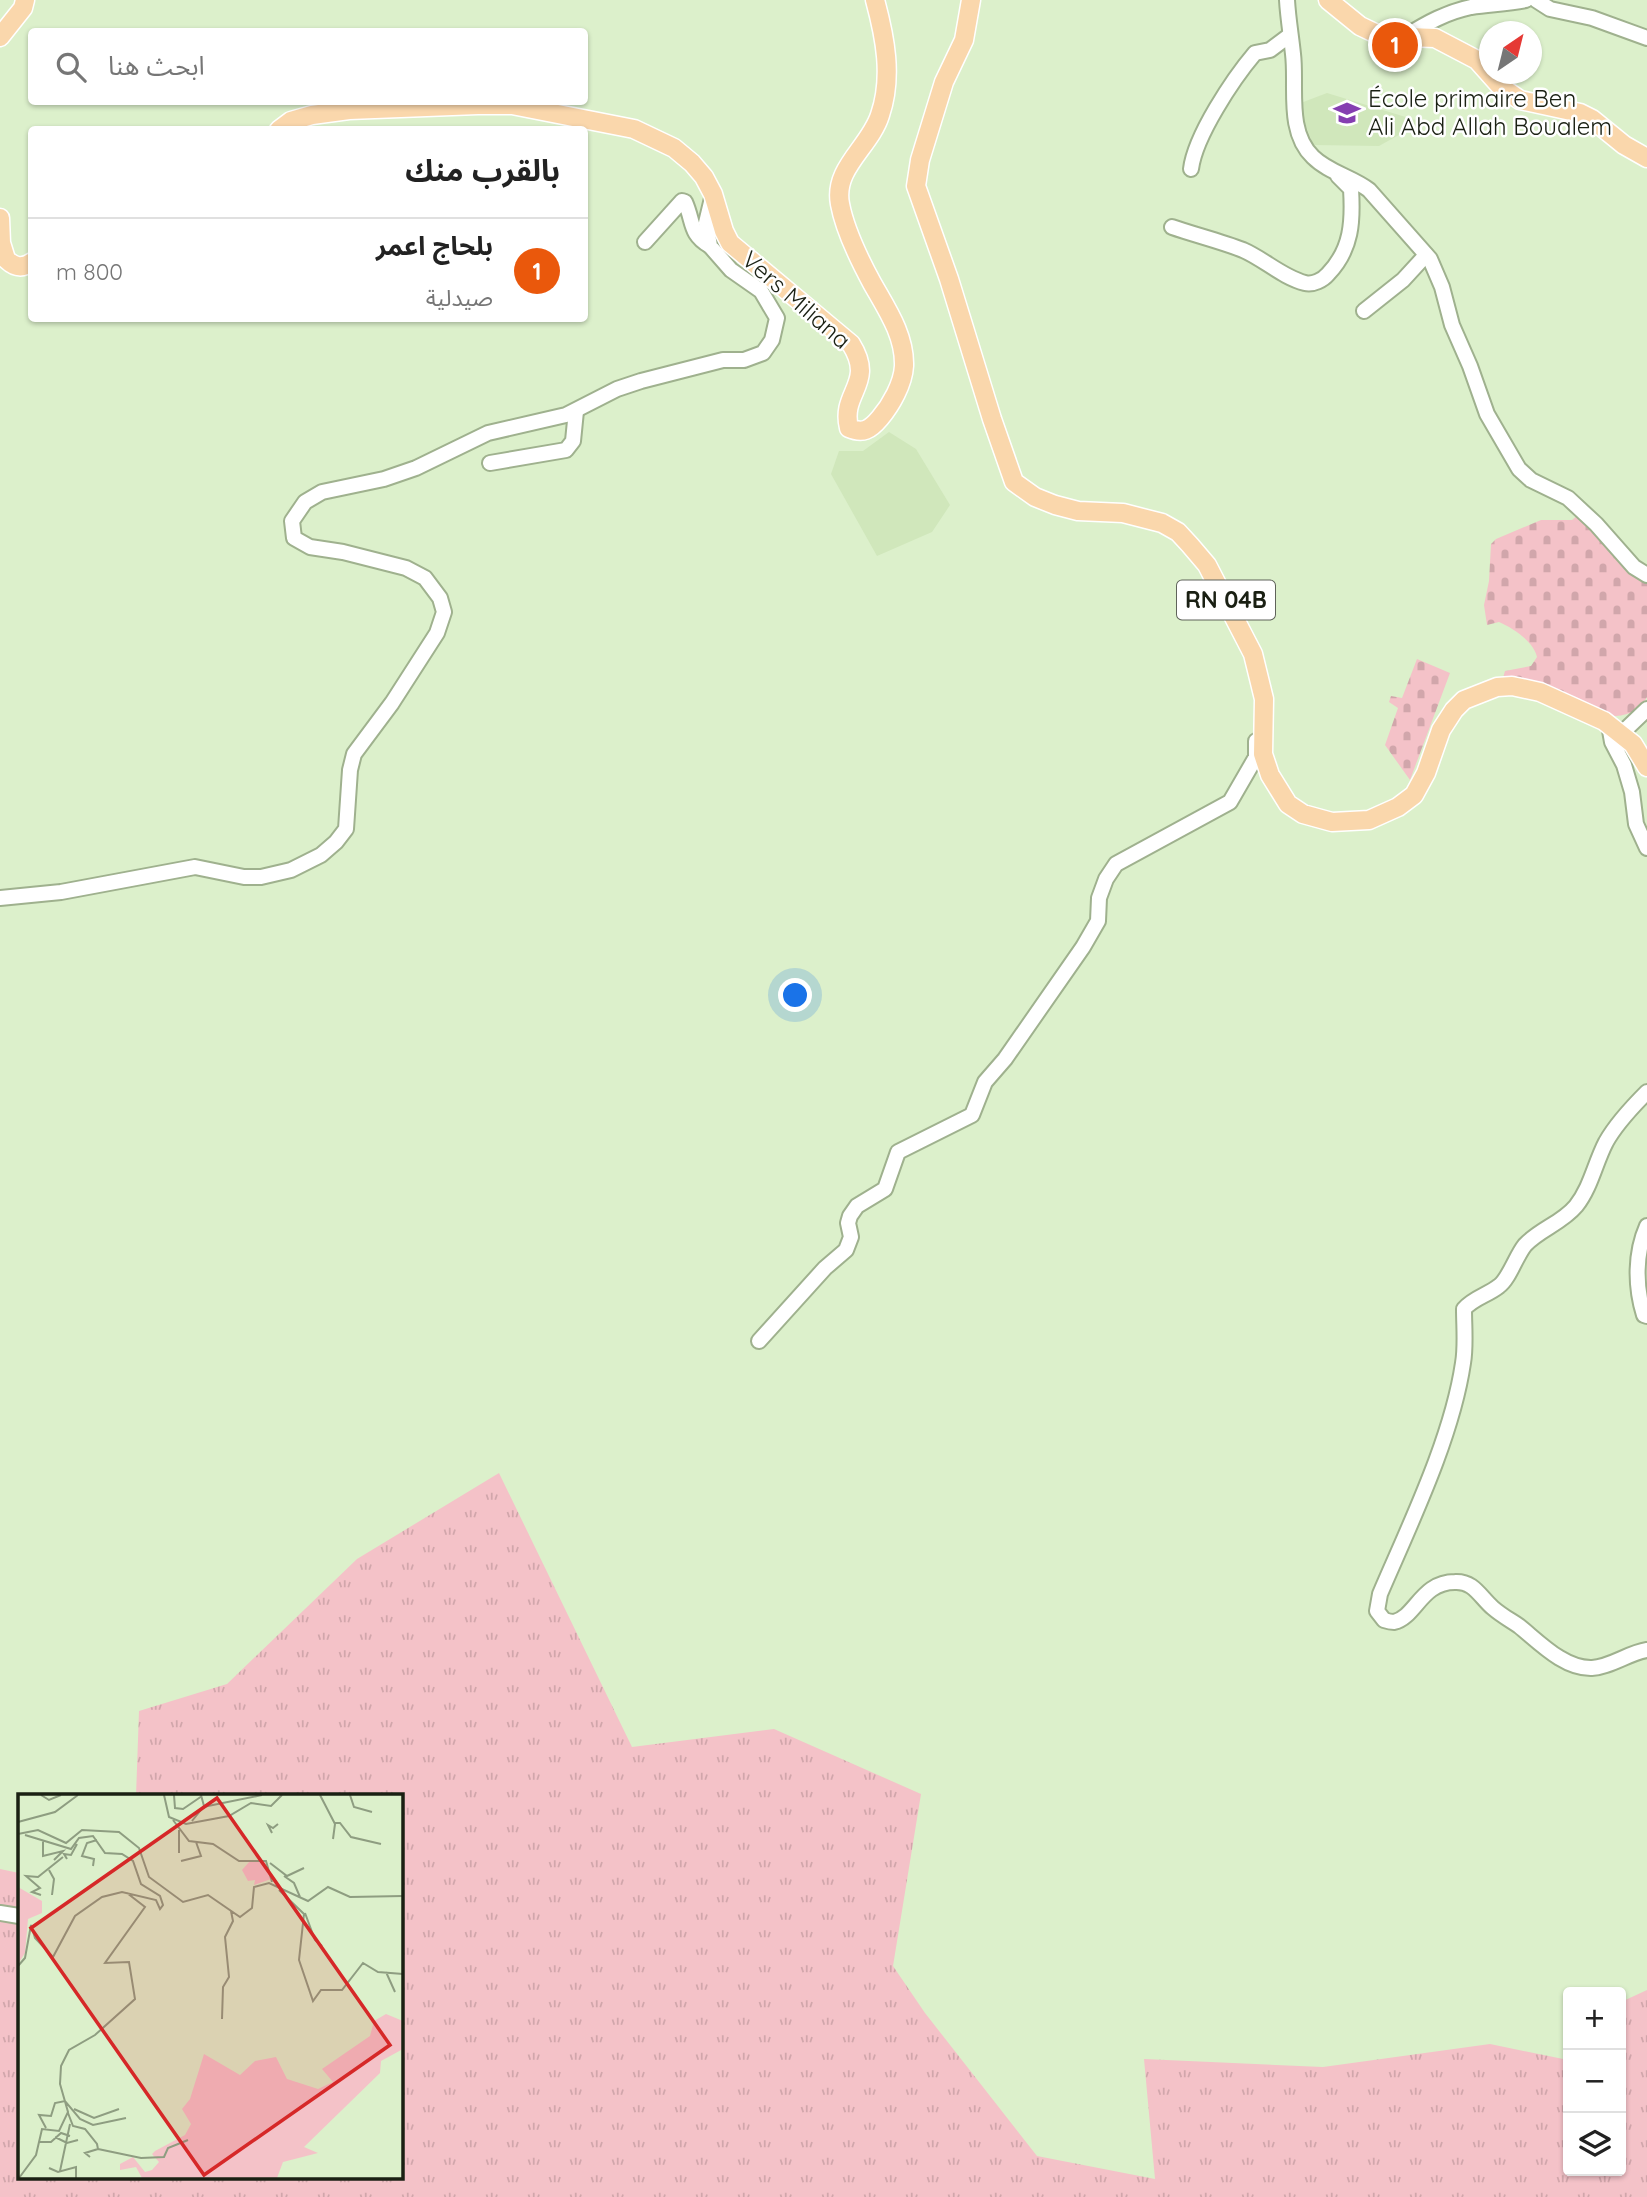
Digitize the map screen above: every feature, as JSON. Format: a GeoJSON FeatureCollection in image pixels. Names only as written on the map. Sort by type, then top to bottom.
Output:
{"type":"FeatureCollection","features":[{"type":"Feature","properties":{"kind":"main road"},"geometry":{"type":"LineString","coordinates":[[0,37],[23,8],[25,0]]}},
{"type":"Feature","properties":{"kind":"main road","name":"Vers Miliana"},"geometry":{"type":"LineString","coordinates":[[284,126],[290,121],[312,115],[349,110],[512,105],[634,129],[674,148],[704,177],[713,194],[730,243],[851,344],[860,358],[861,371],[846,415],[849,428],[859,432],[869,429],[881,418],[894,398],[904,368],[903,346],[852,241],[839,197],[841,178],[873,132],[886,90],[887,63],[883,29],[875,0]]}},
{"type":"Feature","properties":{"kind":"main road","name":"RN 04B"},"geometry":{"type":"LineString","coordinates":[[971,0],[964,40],[944,82],[920,160],[916,186],[1014,482],[1035,498],[1055,505],[1078,511],[1123,513],[1162,523],[1178,532],[1207,565],[1253,654],[1264,699],[1263,754],[1278,789],[1288,804],[1303,814],[1332,822],[1368,820],[1398,807],[1415,795],[1441,730],[1454,710],[1464,700],[1497,687],[1512,686],[1540,692],[1577,708],[1615,729],[1633,744],[1647,767]]}},
{"type":"Feature","properties":{"kind":"main road"},"geometry":{"type":"LineString","coordinates":[[1328,0],[1360,26],[1381,36],[1434,38],[1477,60],[1501,87],[1520,100],[1580,113],[1647,158]]}},
{"type":"Feature","properties":{"kind":"main road"},"geometry":{"type":"LineString","coordinates":[[0,218],[1,243],[6,259],[18,267],[28,264]]}},
{"type":"Feature","properties":{"kind":"street"},"geometry":{"type":"LineString","coordinates":[[1172,227],[1245,251],[1265,264],[1308,284],[1326,277],[1345,253],[1353,215],[1351,189],[1311,156],[1298,127],[1293,101],[1293,55],[1287,0]]}},
{"type":"Feature","properties":{"kind":"street"},"geometry":{"type":"LineString","coordinates":[[1406,36],[1449,13],[1526,0]]}},
{"type":"Feature","properties":{"kind":"street"},"geometry":{"type":"LineString","coordinates":[[1536,0],[1550,9],[1592,18],[1647,37]]}},
{"type":"Feature","properties":{"kind":"street"},"geometry":{"type":"LineString","coordinates":[[1191,169],[1195,149],[1236,77],[1255,53],[1270,50],[1290,35]]}},
{"type":"Feature","properties":{"kind":"street"},"geometry":{"type":"LineString","coordinates":[[1325,166],[1358,182],[1368,190],[1437,270],[1452,325],[1487,414],[1519,469],[1531,480],[1575,503],[1634,567],[1647,575]]}},
{"type":"Feature","properties":{"kind":"street"},"geometry":{"type":"LineString","coordinates":[[710,246],[706,223],[713,194]]}},
{"type":"Feature","properties":{"kind":"street"},"geometry":{"type":"LineString","coordinates":[[0,898],[61,892],[195,867],[244,877],[261,877],[291,870],[329,848],[346,829],[350,770],[354,754],[437,633],[444,612],[440,598],[425,578],[406,568],[382,561],[310,547],[294,538],[292,521],[305,502],[322,492],[384,479],[416,468],[488,433],[566,415],[617,389],[641,381],[723,360],[744,360],[763,353],[772,340],[777,318],[772,306],[761,291],[731,270],[710,246],[699,240],[688,207],[682,201],[645,242]]}},
{"type":"Feature","properties":{"kind":"street"},"geometry":{"type":"LineString","coordinates":[[1364,311],[1403,280],[1426,255]]}},
{"type":"Feature","properties":{"kind":"street"},"geometry":{"type":"LineString","coordinates":[[490,463],[566,450],[573,440],[576,411]]}},
{"type":"Feature","properties":{"kind":"street"},"geometry":{"type":"LineString","coordinates":[[759,1341],[825,1268],[846,1250],[851,1237],[848,1223],[850,1216],[857,1206],[885,1189],[898,1152],[972,1115],[985,1082],[1005,1059],[1098,921],[1099,898],[1106,879],[1116,864],[1230,802],[1256,757],[1258,693],[1261,688]]}},
{"type":"Feature","properties":{"kind":"street"},"geometry":{"type":"LineString","coordinates":[[1647,709],[1615,729],[1612,742],[1624,765],[1632,792],[1636,824],[1647,848]]}},
{"type":"Feature","properties":{"kind":"street"},"geometry":{"type":"LineString","coordinates":[[1647,1092],[1606,1142],[1577,1204],[1566,1217],[1536,1234],[1522,1249],[1503,1284],[1469,1302],[1464,1309],[1464,1360],[1457,1391],[1437,1455],[1380,1594],[1377,1611],[1384,1620],[1394,1622],[1439,1584],[1456,1581],[1479,1591],[1492,1607],[1553,1654],[1571,1663],[1589,1668],[1604,1666],[1626,1655],[1647,1650]]}},
{"type":"Feature","properties":{"kind":"street"},"geometry":{"type":"LineString","coordinates":[[1647,1226],[1638,1260],[1639,1298],[1644,1315],[1647,1315]]}},
{"type":"Feature","properties":{"kind":"street"},"geometry":{"type":"LineString","coordinates":[[0,1913],[18,1916]]}},
{"type":"Feature","properties":{"kind":"shaded area","name":"École primaire Ben Ali Abd Allah Boualem"},"geometry":{"type":"Polygon","coordinates":[[[1327,93],[1422,122],[1379,146],[1313,145],[1298,104],[1327,93]]]}},
{"type":"Feature","properties":{"kind":"shaded area"},"geometry":{"type":"Polygon","coordinates":[[[889,432],[916,449],[950,505],[932,532],[877,556],[831,474],[839,451],[863,451],[889,432]]]}},
{"type":"Feature","properties":{"kind":"green space"},"geometry":{"type":"Polygon","coordinates":[[[1578,515],[1647,578],[1647,697],[1638,708],[1626,714],[1616,716],[1594,712],[1503,678],[1505,671],[1531,666],[1537,657],[1527,641],[1510,628],[1499,622],[1487,625],[1484,605],[1489,581],[1491,544],[1496,539],[1541,520],[1572,520],[1578,515]]]}},
{"type":"Feature","properties":{"kind":"green space"},"geometry":{"type":"Polygon","coordinates":[[[1417,659],[1450,673],[1410,780],[1385,745],[1398,708],[1389,702],[1391,696],[1402,698],[1417,659]]]}},
{"type":"Feature","properties":{"kind":"green space"},"geometry":{"type":"Polygon","coordinates":[[[499,1473],[632,1747],[774,1729],[921,1794],[893,1966],[925,2013],[1037,2156],[1155,2179],[1144,2059],[1323,2067],[1490,2044],[1563,2059],[1563,2176],[1626,2176],[1626,2000],[1647,1990],[1647,2197],[0,2197],[0,1869],[18,1873],[18,2180],[402,2180],[402,1794],[136,1794],[139,1711],[227,1684],[357,1559],[499,1473]]]}},
{"type":"Feature","properties":{"kind":"place","name":"بلحاج اعمر"},"geometry":{"type":"Point","coordinates":[1395,45]}},
{"type":"Feature","properties":{"kind":"place","name":"École primaire Ben Ali Abd Allah Boualem"},"geometry":{"type":"Point","coordinates":[1347,113]}}]}
